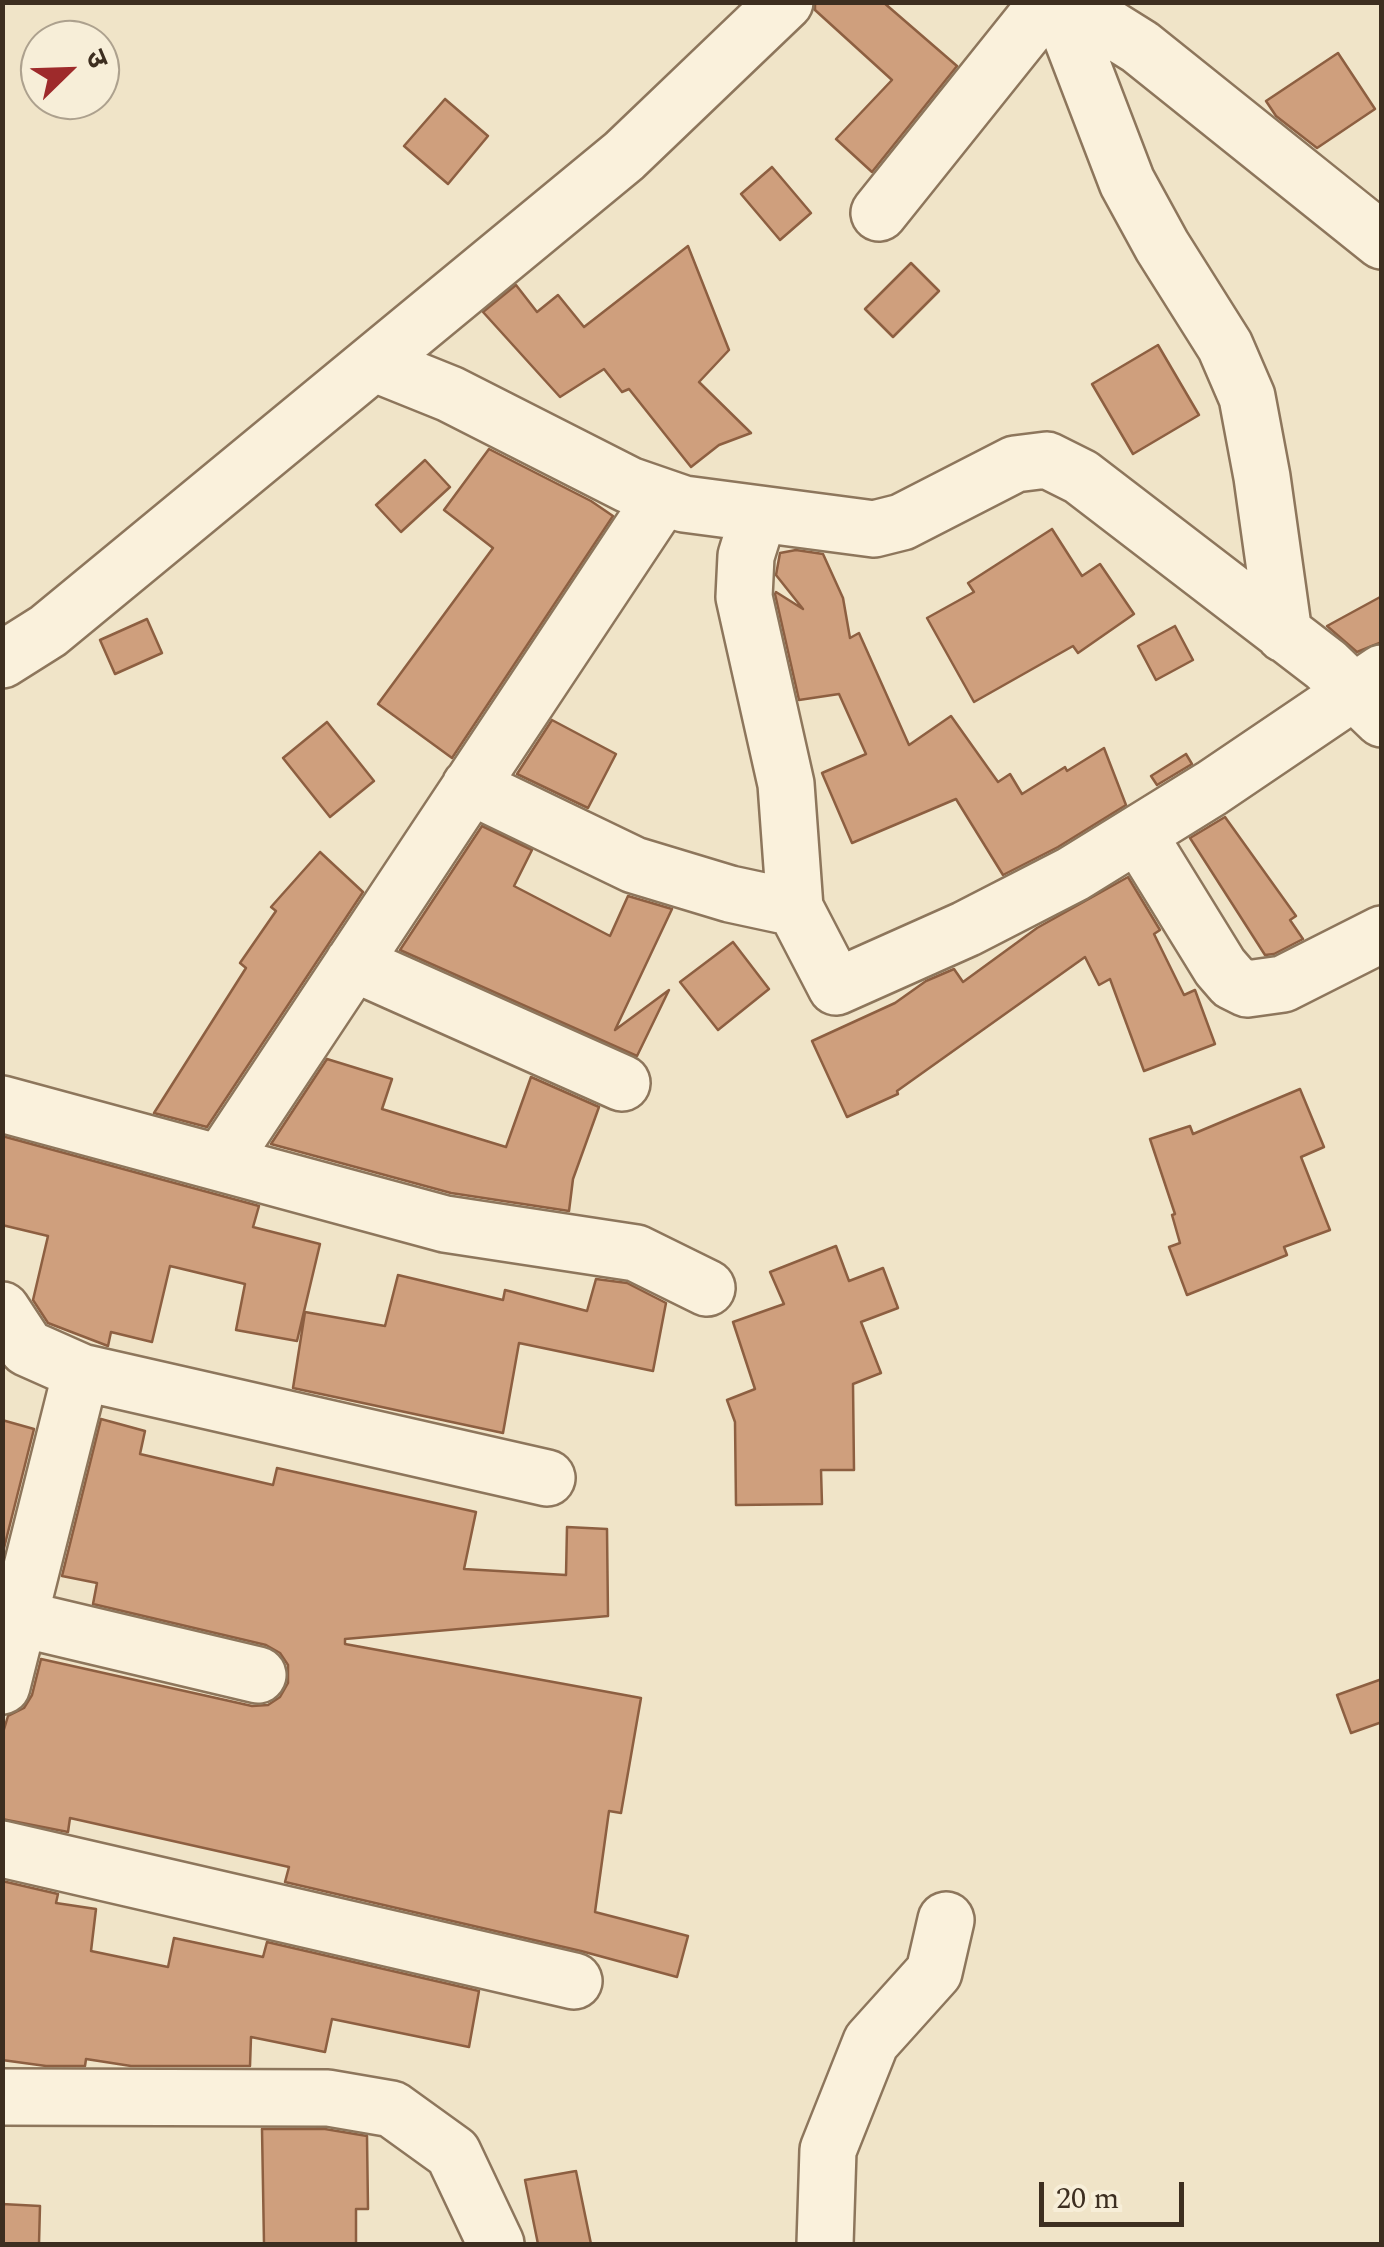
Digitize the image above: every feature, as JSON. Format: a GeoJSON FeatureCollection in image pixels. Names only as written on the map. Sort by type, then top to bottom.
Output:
{"type":"FeatureCollection","features":[{"type":"Feature","properties":{"kind":"street"},"geometry":{"type":"LineString","coordinates":[[2,660],[48,631],[624,156],[785,2]]}},
{"type":"Feature","properties":{"kind":"street"},"geometry":{"type":"LineString","coordinates":[[880,213],[1048,2]]}},
{"type":"Feature","properties":{"kind":"street"},"geometry":{"type":"LineString","coordinates":[[1058,2],[1127,182],[1225,346],[1247,398],[1284,634]]}},
{"type":"Feature","properties":{"kind":"street"},"geometry":{"type":"LineString","coordinates":[[1068,2],[1140,47],[1382,242]]}},
{"type":"Feature","properties":{"kind":"street"},"geometry":{"type":"LineString","coordinates":[[373,363],[450,394],[584,464],[662,498],[759,514],[874,529],[902,522],[1015,464],[1047,460],[1081,476],[1284,634],[1372,695],[1073,874],[966,929],[836,987],[796,908],[786,784],[744,597],[746,556],[759,514]]}},
{"type":"Feature","properties":{"kind":"street"},"geometry":{"type":"LineString","coordinates":[[222,1161],[662,498]]}},
{"type":"Feature","properties":{"kind":"street"},"geometry":{"type":"LineString","coordinates":[[470,786],[634,865],[730,894],[796,908]]}},
{"type":"Feature","properties":{"kind":"street"},"geometry":{"type":"LineString","coordinates":[[1138,834],[1220,968],[1233,982],[1247,989],[1283,984],[1382,934]]}},
{"type":"Feature","properties":{"kind":"street"},"geometry":{"type":"LineString","coordinates":[[353,963],[622,1083]]}},
{"type":"Feature","properties":{"kind":"street"},"geometry":{"type":"LineString","coordinates":[[2,1104],[446,1224],[636,1252],[706,1288]]}},
{"type":"Feature","properties":{"kind":"street"},"geometry":{"type":"LineString","coordinates":[[2,1310],[27,1348],[81,1372],[547,1478]]}},
{"type":"Feature","properties":{"kind":"street"},"geometry":{"type":"LineString","coordinates":[[2,1686],[22,1620],[81,1372]]}},
{"type":"Feature","properties":{"kind":"street"},"geometry":{"type":"LineString","coordinates":[[22,1620],[258,1674]]}},
{"type":"Feature","properties":{"kind":"street"},"geometry":{"type":"LineString","coordinates":[[2,1848],[574,1981]]}},
{"type":"Feature","properties":{"kind":"street"},"geometry":{"type":"LineString","coordinates":[[824,2244],[828,2150],[871,2042],[934,1972],[946,1920]]}},
{"type":"Feature","properties":{"kind":"street"},"geometry":{"type":"LineString","coordinates":[[2,2096],[328,2098],[392,2109],[453,2153],[496,2244]]}},
{"type":"Feature","properties":{"kind":"building"},"geometry":{"type":"Polygon","coordinates":[[[815,2],[883,2],[957,66],[872,172],[836,139],[892,80],[815,10],[815,2]]]}},
{"type":"Feature","properties":{"kind":"building"},"geometry":{"type":"Polygon","coordinates":[[[1338,53],[1375,109],[1317,148],[1276,116],[1266,101],[1338,53]]]}},
{"type":"Feature","properties":{"kind":"building"},"geometry":{"type":"Polygon","coordinates":[[[445,99],[488,136],[448,184],[404,146],[445,99]]]}},
{"type":"Feature","properties":{"kind":"building"},"geometry":{"type":"Polygon","coordinates":[[[772,167],[811,213],[780,240],[741,194],[772,167]]]}},
{"type":"Feature","properties":{"kind":"building"},"geometry":{"type":"Polygon","coordinates":[[[688,246],[729,350],[699,382],[751,433],[719,445],[691,467],[629,389],[622,392],[604,369],[560,397],[483,312],[516,285],[537,312],[558,295],[584,327],[688,246]]]}},
{"type":"Feature","properties":{"kind":"building"},"geometry":{"type":"Polygon","coordinates":[[[911,263],[939,291],[893,337],[865,309],[911,263]]]}},
{"type":"Feature","properties":{"kind":"building"},"geometry":{"type":"Polygon","coordinates":[[[1158,345],[1199,415],[1133,454],[1092,384],[1158,345]]]}},
{"type":"Feature","properties":{"kind":"building"},"geometry":{"type":"Polygon","coordinates":[[[489,449],[613,516],[452,758],[378,704],[493,548],[444,510],[489,449]]]}},
{"type":"Feature","properties":{"kind":"building"},"geometry":{"type":"Polygon","coordinates":[[[425,460],[450,487],[401,532],[376,505],[425,460]]]}},
{"type":"Feature","properties":{"kind":"building"},"geometry":{"type":"Polygon","coordinates":[[[1052,529],[1082,576],[1100,564],[1134,614],[1078,653],[1073,646],[974,702],[927,618],[974,592],[968,583],[1052,529]]]}},
{"type":"Feature","properties":{"kind":"building"},"geometry":{"type":"Polygon","coordinates":[[[796,550],[823,554],[843,598],[850,638],[859,633],[909,745],[951,716],[998,782],[1010,774],[1022,794],[1104,748],[1126,805],[1003,875],[956,799],[852,843],[822,773],[866,754],[839,694],[799,700],[775,594],[803,609],[776,575],[780,553],[796,550]]]}},
{"type":"Feature","properties":{"kind":"building"},"geometry":{"type":"Polygon","coordinates":[[[1382,596],[1382,642],[1357,652],[1327,626],[1382,596]]]}},
{"type":"Feature","properties":{"kind":"building"},"geometry":{"type":"Polygon","coordinates":[[[147,619],[162,653],[115,674],[100,640],[147,619]]]}},
{"type":"Feature","properties":{"kind":"building"},"geometry":{"type":"Polygon","coordinates":[[[1175,626],[1193,660],[1156,680],[1138,646],[1175,626]]]}},
{"type":"Feature","properties":{"kind":"building"},"geometry":{"type":"Polygon","coordinates":[[[552,720],[616,754],[588,808],[517,774],[552,720]]]}},
{"type":"Feature","properties":{"kind":"building"},"geometry":{"type":"Polygon","coordinates":[[[327,722],[374,781],[330,817],[283,758],[327,722]]]}},
{"type":"Feature","properties":{"kind":"building"},"geometry":{"type":"Polygon","coordinates":[[[1186,754],[1192,764],[1157,785],[1151,776],[1186,754]]]}},
{"type":"Feature","properties":{"kind":"building"},"geometry":{"type":"Polygon","coordinates":[[[1225,817],[1296,916],[1290,920],[1303,939],[1274,954],[1265,955],[1190,838],[1225,817]]]}},
{"type":"Feature","properties":{"kind":"building"},"geometry":{"type":"Polygon","coordinates":[[[482,826],[532,850],[514,886],[610,936],[628,896],[672,909],[615,1030],[669,990],[637,1056],[400,950],[482,826]]]}},
{"type":"Feature","properties":{"kind":"building"},"geometry":{"type":"Polygon","coordinates":[[[320,852],[363,892],[207,1127],[154,1113],[246,968],[240,963],[276,911],[271,907],[320,852]]]}},
{"type":"Feature","properties":{"kind":"building"},"geometry":{"type":"Polygon","coordinates":[[[1128,877],[1160,930],[1154,934],[1184,995],[1195,990],[1215,1044],[1144,1071],[1110,979],[1099,985],[1085,957],[897,1091],[898,1094],[847,1117],[812,1041],[895,1003],[926,981],[954,969],[963,982],[1037,928],[1128,877]]]}},
{"type":"Feature","properties":{"kind":"building"},"geometry":{"type":"Polygon","coordinates":[[[733,942],[769,989],[718,1030],[680,982],[733,942]]]}},
{"type":"Feature","properties":{"kind":"building"},"geometry":{"type":"Polygon","coordinates":[[[327,1059],[392,1079],[382,1109],[506,1147],[531,1077],[599,1107],[573,1179],[569,1211],[451,1193],[271,1144],[327,1059]]]}},
{"type":"Feature","properties":{"kind":"building"},"geometry":{"type":"Polygon","coordinates":[[[1300,1089],[1324,1147],[1301,1157],[1330,1230],[1284,1247],[1287,1255],[1187,1295],[1169,1247],[1180,1243],[1172,1215],[1175,1214],[1150,1139],[1190,1126],[1193,1134],[1300,1089]]]}},
{"type":"Feature","properties":{"kind":"building"},"geometry":{"type":"Polygon","coordinates":[[[2,1136],[259,1206],[253,1227],[320,1244],[297,1341],[236,1330],[245,1284],[170,1266],[152,1342],[111,1332],[108,1346],[48,1323],[33,1300],[48,1236],[2,1225],[2,1136]]]}},
{"type":"Feature","properties":{"kind":"building"},"geometry":{"type":"Polygon","coordinates":[[[836,1246],[849,1281],[883,1268],[898,1308],[861,1322],[881,1373],[853,1384],[854,1470],[821,1470],[822,1504],[736,1505],[735,1422],[727,1400],[755,1389],[733,1322],[784,1304],[770,1272],[836,1246]]]}},
{"type":"Feature","properties":{"kind":"building"},"geometry":{"type":"Polygon","coordinates":[[[398,1275],[503,1300],[505,1290],[587,1311],[596,1279],[627,1283],[666,1303],[653,1371],[519,1343],[503,1433],[293,1388],[305,1312],[385,1326],[398,1275]]]}},
{"type":"Feature","properties":{"kind":"building"},"geometry":{"type":"Polygon","coordinates":[[[101,1419],[145,1431],[140,1454],[273,1485],[277,1468],[476,1512],[464,1569],[566,1575],[567,1527],[607,1529],[608,1616],[345,1639],[345,1644],[641,1698],[621,1813],[609,1811],[595,1912],[688,1936],[677,1977],[285,1882],[289,1867],[70,1818],[68,1832],[2,1819],[2,1736],[8,1716],[24,1708],[32,1695],[41,1659],[252,1706],[268,1705],[280,1697],[288,1683],[288,1665],[280,1653],[266,1645],[93,1604],[97,1583],[62,1576],[101,1419]]]}},
{"type":"Feature","properties":{"kind":"building"},"geometry":{"type":"Polygon","coordinates":[[[2,1420],[34,1429],[2,1556],[2,1420]]]}},
{"type":"Feature","properties":{"kind":"building"},"geometry":{"type":"Polygon","coordinates":[[[1382,1679],[1382,1722],[1351,1733],[1337,1695],[1382,1679]]]}},
{"type":"Feature","properties":{"kind":"building"},"geometry":{"type":"Polygon","coordinates":[[[2,1881],[58,1894],[56,1903],[96,1909],[91,1951],[168,1967],[174,1938],[263,1957],[267,1942],[479,1991],[469,2047],[332,2019],[325,2052],[251,2037],[250,2066],[131,2066],[86,2059],[85,2066],[46,2066],[2,2060],[2,1881]]]}},
{"type":"Feature","properties":{"kind":"building"},"geometry":{"type":"Polygon","coordinates":[[[262,2129],[325,2129],[367,2136],[368,2209],[356,2209],[356,2244],[264,2244],[262,2129]]]}},
{"type":"Feature","properties":{"kind":"building"},"geometry":{"type":"Polygon","coordinates":[[[576,2171],[591,2244],[538,2244],[525,2180],[576,2171]]]}},
{"type":"Feature","properties":{"kind":"building"},"geometry":{"type":"Polygon","coordinates":[[[2,2204],[40,2206],[39,2244],[2,2244],[2,2204]]]}}]}
